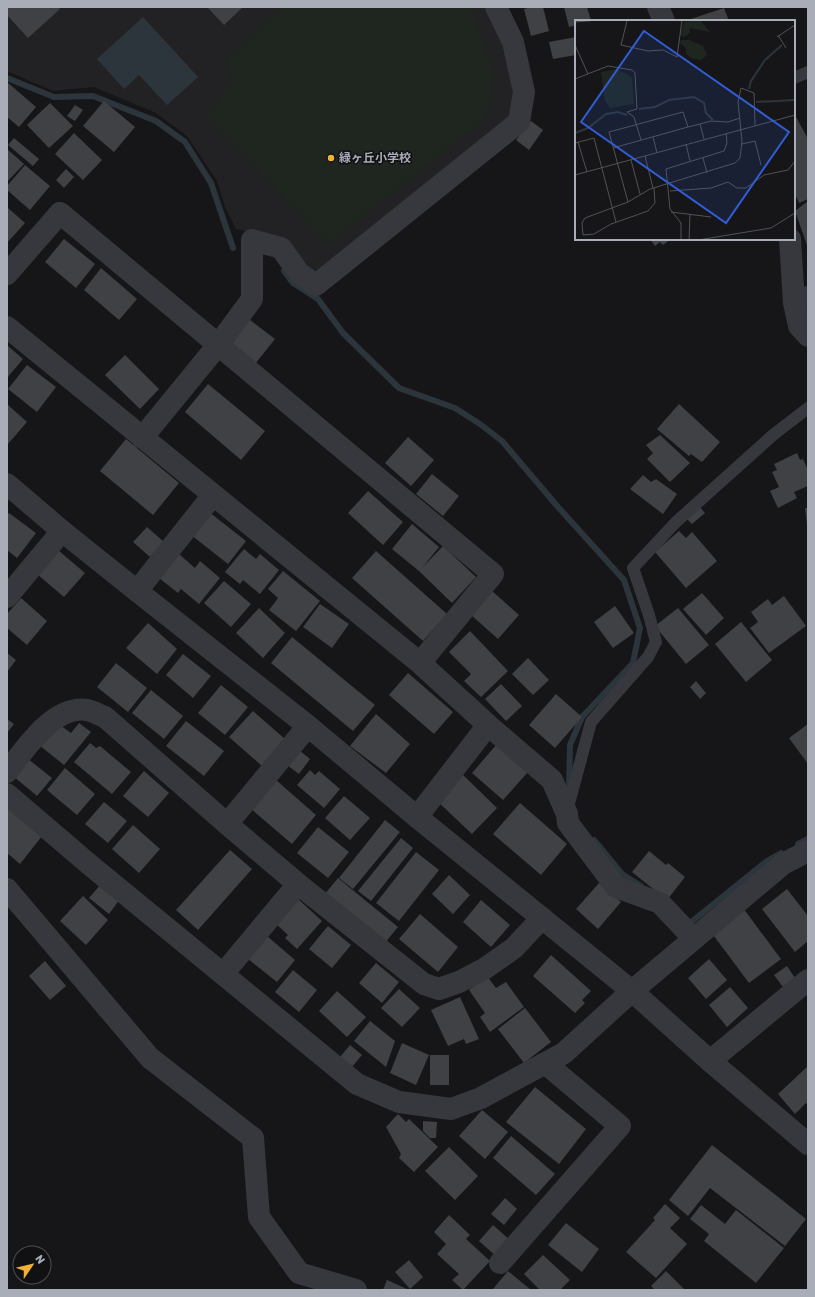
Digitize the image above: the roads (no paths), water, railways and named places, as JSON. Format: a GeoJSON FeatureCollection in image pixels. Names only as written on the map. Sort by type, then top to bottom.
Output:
{"type":"FeatureCollection","features":[{"type":"Feature","properties":{"kind":"street"},"geometry":{"type":"LineString","coordinates":[[142,438],[218,344],[252,299],[252,240],[281,248],[299,272],[316,285],[519,122],[524,92],[513,42],[496,7]]}},
{"type":"Feature","properties":{"kind":"street"},"geometry":{"type":"LineString","coordinates":[[658,7],[664,20]]}},
{"type":"Feature","properties":{"kind":"street"},"geometry":{"type":"LineString","coordinates":[[7,274],[60,213],[493,574],[420,664]]}},
{"type":"Feature","properties":{"kind":"street"},"geometry":{"type":"LineString","coordinates":[[790,240],[801,300],[799,326],[808,336]]}},
{"type":"Feature","properties":{"kind":"street"},"geometry":{"type":"LineString","coordinates":[[7,327],[420,664],[552,780],[567,814],[568,823],[616,887],[660,903],[694,939]]}},
{"type":"Feature","properties":{"kind":"street"},"geometry":{"type":"LineString","coordinates":[[7,484],[62,531],[308,726],[417,817],[632,991],[710,1061],[808,1144]]}},
{"type":"Feature","properties":{"kind":"street"},"geometry":{"type":"LineString","coordinates":[[137,591],[213,495]]}},
{"type":"Feature","properties":{"kind":"street"},"geometry":{"type":"LineString","coordinates":[[7,597],[62,531]]}},
{"type":"Feature","properties":{"kind":"street"},"geometry":{"type":"LineString","coordinates":[[7,772],[33,739],[47,725],[60,716],[76,710],[88,710],[105,717],[298,884],[424,984],[439,989],[459,982],[484,969],[514,948],[542,918]]}},
{"type":"Feature","properties":{"kind":"street"},"geometry":{"type":"LineString","coordinates":[[417,817],[488,725]]}},
{"type":"Feature","properties":{"kind":"street"},"geometry":{"type":"LineString","coordinates":[[227,824],[308,726]]}},
{"type":"Feature","properties":{"kind":"street"},"geometry":{"type":"LineString","coordinates":[[7,794],[90,865],[357,1084],[400,1102],[451,1110],[481,1098],[564,1053],[632,991],[783,864],[808,851]]}},
{"type":"Feature","properties":{"kind":"street"},"geometry":{"type":"LineString","coordinates":[[223,974],[298,884]]}},
{"type":"Feature","properties":{"kind":"street"},"geometry":{"type":"LineString","coordinates":[[7,889],[150,1058],[253,1138],[259,1217],[300,1274],[356,1290]]}},
{"type":"Feature","properties":{"kind":"street"},"geometry":{"type":"LineString","coordinates":[[710,1061],[808,980]]}},
{"type":"Feature","properties":{"kind":"street"},"geometry":{"type":"LineString","coordinates":[[500,1263],[620,1126],[545,1063]]}},
{"type":"Feature","properties":{"kind":"lane"},"geometry":{"type":"LineString","coordinates":[[795,78],[808,72]]}},
{"type":"Feature","properties":{"kind":"lane"},"geometry":{"type":"LineString","coordinates":[[567,814],[591,722],[648,657],[656,642],[649,615],[633,568],[676,522],[773,435],[808,408]]}},
{"type":"Feature","properties":{"kind":"waterway"},"geometry":{"type":"LineString","coordinates":[[7,78],[54,97],[93,96],[156,121],[185,142],[211,183],[233,248]]}},
{"type":"Feature","properties":{"kind":"waterway"},"geometry":{"type":"LineString","coordinates":[[284,271],[293,283],[318,299],[343,333],[399,388],[455,408],[480,424],[502,441],[558,507],[624,580],[640,628],[633,663],[582,717],[570,745],[569,788]]}},
{"type":"Feature","properties":{"kind":"waterway"},"geometry":{"type":"LineString","coordinates":[[798,844],[808,839]]}},
{"type":"Feature","properties":{"kind":"waterway"},"geometry":{"type":"LineString","coordinates":[[594,840],[622,874],[641,886]]}},
{"type":"Feature","properties":{"kind":"waterway"},"geometry":{"type":"LineString","coordinates":[[686,923],[690,923],[767,861],[781,853]]}},
{"type":"Feature","properties":{"kind":"place","name":"緑ヶ丘小学校"},"geometry":{"type":"Point","coordinates":[331,158]}}]}
